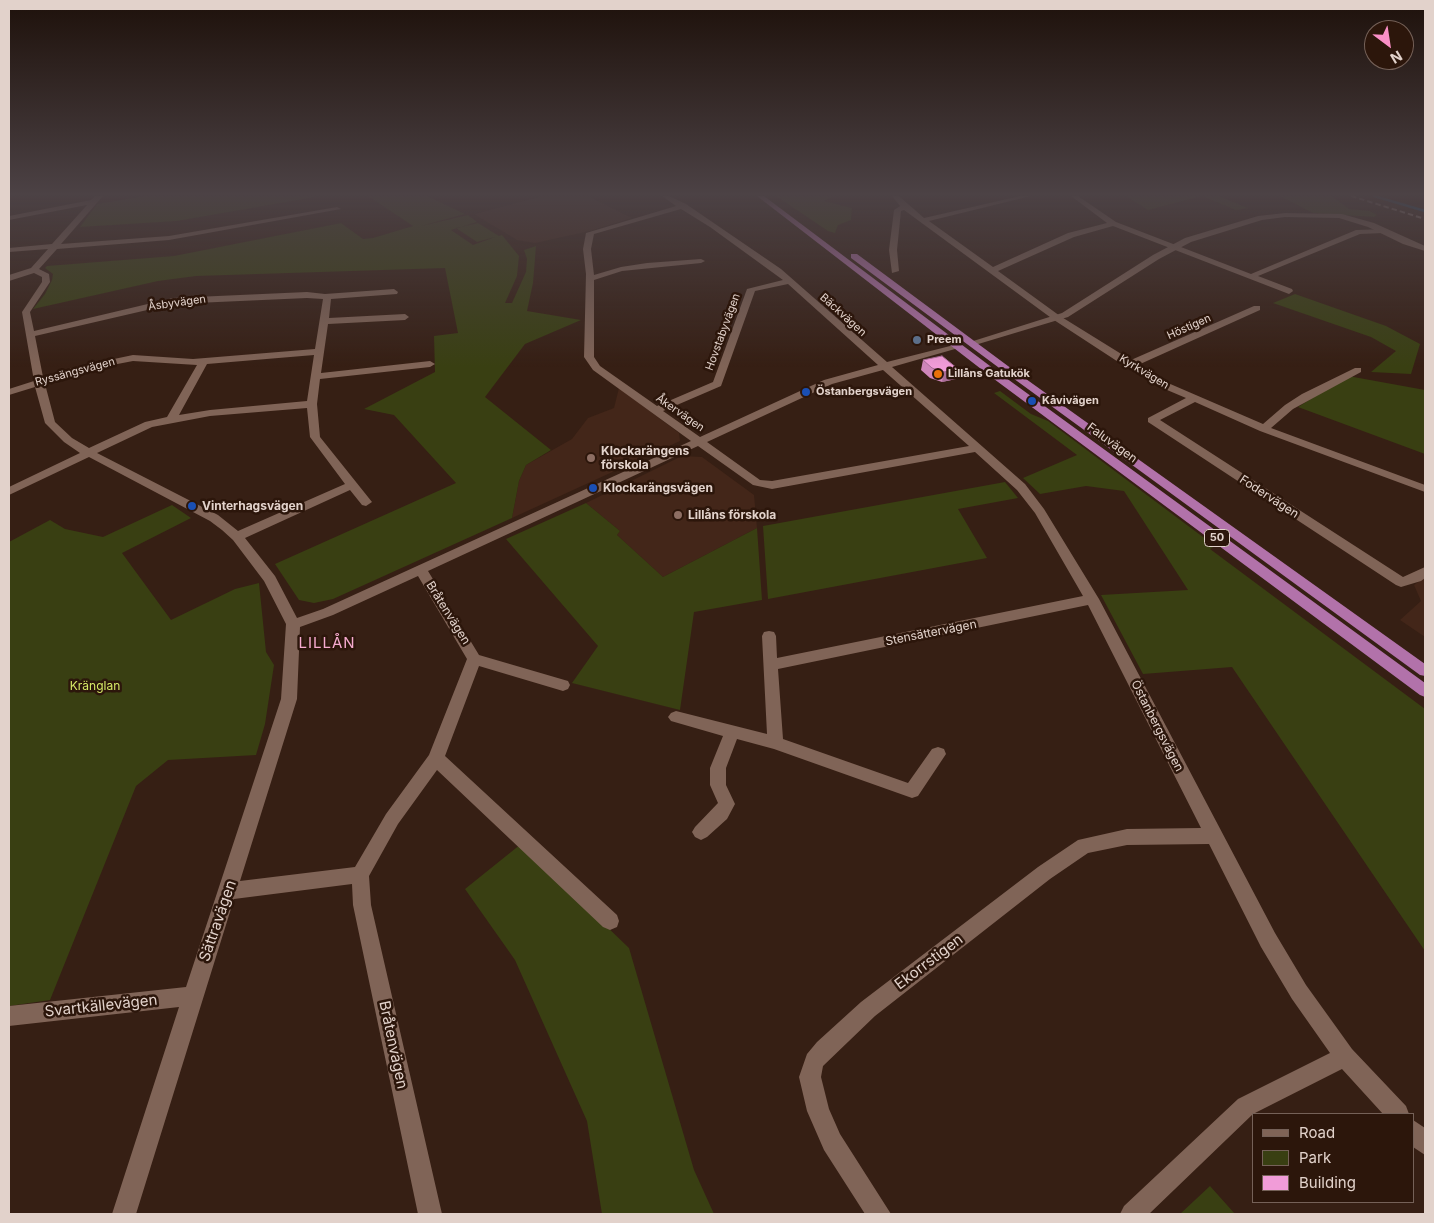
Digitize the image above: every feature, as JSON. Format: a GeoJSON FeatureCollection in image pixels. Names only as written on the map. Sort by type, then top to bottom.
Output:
{"type":"FeatureCollection","features":[{"type":"Feature","properties":{"kind":"highway","name":"Faluvägen"},"geometry":{"type":"LineString","coordinates":[[837,253],[1425,692]]}},
{"type":"Feature","properties":{"kind":"highway","name":"Faluvägen"},"geometry":{"type":"LineString","coordinates":[[849,253],[972,343],[1005,377],[1021,380],[1425,671]]}},
{"type":"Feature","properties":{"kind":"highway"},"geometry":{"type":"LineString","coordinates":[[960,345],[972,343]]}},
{"type":"Feature","properties":{"kind":"street"},"geometry":{"type":"LineString","coordinates":[[9,278],[34,270],[49,253]]}},
{"type":"Feature","properties":{"kind":"street","name":"Åkervägen"},"geometry":{"type":"LineString","coordinates":[[587,253],[590,280],[591,362],[611,380],[757,483],[772,485],[978,448]]}},
{"type":"Feature","properties":{"kind":"street","name":"Bäckvägen"},"geometry":{"type":"LineString","coordinates":[[753,253],[790,282],[884,366]]}},
{"type":"Feature","properties":{"kind":"street"},"geometry":{"type":"LineString","coordinates":[[893,253],[895,270]]}},
{"type":"Feature","properties":{"kind":"street","name":"Kyrkvägen"},"geometry":{"type":"LineString","coordinates":[[969,253],[1057,318],[1129,365],[1192,399],[1264,429],[1425,489]]}},
{"type":"Feature","properties":{"kind":"street"},"geometry":{"type":"LineString","coordinates":[[993,270],[1031,253]]}},
{"type":"Feature","properties":{"kind":"street"},"geometry":{"type":"LineString","coordinates":[[972,343],[1057,318],[1165,253]]}},
{"type":"Feature","properties":{"kind":"street"},"geometry":{"type":"LineString","coordinates":[[1186,253],[1289,291]]}},
{"type":"Feature","properties":{"kind":"street"},"geometry":{"type":"LineString","coordinates":[[1250,277],[1308,253]]}},
{"type":"Feature","properties":{"kind":"street"},"geometry":{"type":"LineString","coordinates":[[590,280],[621,269],[701,261]]}},
{"type":"Feature","properties":{"kind":"street"},"geometry":{"type":"LineString","coordinates":[[34,270],[43,274],[46,282],[26,312],[39,381],[50,423],[68,440],[87,452],[214,518],[237,537],[270,578],[293,624],[328,612],[697,440],[828,382],[960,345]]}},
{"type":"Feature","properties":{"kind":"street","name":"Hovstabyvägen"},"geometry":{"type":"LineString","coordinates":[[655,411],[717,384],[751,289],[790,282]]}},
{"type":"Feature","properties":{"kind":"street","name":"Åsbyvägen"},"geometry":{"type":"LineString","coordinates":[[31,334],[173,301],[307,295],[326,297],[394,292]]}},
{"type":"Feature","properties":{"kind":"street"},"geometry":{"type":"LineString","coordinates":[[326,297],[312,404],[315,437],[366,502]]}},
{"type":"Feature","properties":{"kind":"street","name":"Höstigen"},"geometry":{"type":"LineString","coordinates":[[1129,365],[1257,308]]}},
{"type":"Feature","properties":{"kind":"street"},"geometry":{"type":"LineString","coordinates":[[324,321],[405,317]]}},
{"type":"Feature","properties":{"kind":"street","name":"Ryssängsvägen"},"geometry":{"type":"LineString","coordinates":[[9,392],[95,364],[133,358],[203,362],[319,352]]}},
{"type":"Feature","properties":{"kind":"street"},"geometry":{"type":"LineString","coordinates":[[172,419],[203,362]]}},
{"type":"Feature","properties":{"kind":"street"},"geometry":{"type":"LineString","coordinates":[[316,377],[430,364]]}},
{"type":"Feature","properties":{"kind":"street","name":"Östanbergsvägen"},"geometry":{"type":"LineString","coordinates":[[884,366],[1022,487],[1040,512],[1092,599],[1268,940],[1299,992],[1345,1056],[1397,1113]]}},
{"type":"Feature","properties":{"kind":"street"},"geometry":{"type":"LineString","coordinates":[[1264,429],[1298,402],[1330,383],[1358,370]]}},
{"type":"Feature","properties":{"kind":"street","name":"Fodervägen"},"geometry":{"type":"LineString","coordinates":[[1192,399],[1152,420],[1401,582],[1416,578],[1425,571]]}},
{"type":"Feature","properties":{"kind":"street"},"geometry":{"type":"LineString","coordinates":[[9,491],[134,430],[172,419],[312,404]]}},
{"type":"Feature","properties":{"kind":"street"},"geometry":{"type":"LineString","coordinates":[[237,537],[352,485]]}},
{"type":"Feature","properties":{"kind":"street","name":"Bråtenvägen"},"geometry":{"type":"LineString","coordinates":[[420,569],[474,659],[563,685]]}},
{"type":"Feature","properties":{"kind":"street","name":"Stensättervägen"},"geometry":{"type":"LineString","coordinates":[[770,665],[1092,599]]}},
{"type":"Feature","properties":{"kind":"street","name":"Sättravägen"},"geometry":{"type":"LineString","coordinates":[[124,1214],[193,996],[229,891],[288,699],[293,624]]}},
{"type":"Feature","properties":{"kind":"street"},"geometry":{"type":"LineString","coordinates":[[769,636],[775,743]]}},
{"type":"Feature","properties":{"kind":"street","name":"Bråtenvägen"},"geometry":{"type":"LineString","coordinates":[[430,1214],[362,905],[360,874],[392,819],[436,758],[474,659]]}},
{"type":"Feature","properties":{"kind":"street"},"geometry":{"type":"LineString","coordinates":[[676,717],[775,743],[912,790],[938,754]]}},
{"type":"Feature","properties":{"kind":"street"},"geometry":{"type":"LineString","coordinates":[[701,832],[721,814],[727,804],[718,785],[718,768],[724,750],[734,732]]}},
{"type":"Feature","properties":{"kind":"street"},"geometry":{"type":"LineString","coordinates":[[436,758],[610,921]]}},
{"type":"Feature","properties":{"kind":"street","name":"Ekorrstigen"},"geometry":{"type":"LineString","coordinates":[[879,1214],[832,1142],[818,1111],[810,1077],[814,1061],[824,1049],[868,1009],[1044,873],[1084,846],[1127,837],[1213,836]]}},
{"type":"Feature","properties":{"kind":"street"},"geometry":{"type":"LineString","coordinates":[[229,891],[360,874]]}},
{"type":"Feature","properties":{"kind":"street","name":"Svartkällevägen"},"geometry":{"type":"LineString","coordinates":[[9,1016],[193,996]]}},
{"type":"Feature","properties":{"kind":"street"},"geometry":{"type":"LineString","coordinates":[[1132,1214],[1246,1106],[1345,1056]]}},
{"type":"Feature","properties":{"kind":"street"},"geometry":{"type":"LineString","coordinates":[[1414,1132],[1425,1144]]}},
{"type":"Feature","properties":{"kind":"shaded area","name":"Klockarängens förskola"},"geometry":{"type":"Polygon","coordinates":[[[619,388],[679,433],[680,441],[512,518],[519,481],[526,465],[572,439],[588,418],[614,408],[619,388]]]}},
{"type":"Feature","properties":{"kind":"shaded area","name":"Lillåns förskola"},"geometry":{"type":"Polygon","coordinates":[[[682,456],[702,457],[754,495],[757,528],[663,577],[617,535],[620,531],[586,503],[682,456]]]}},
{"type":"Feature","properties":{"kind":"shaded area"},"geometry":{"type":"Polygon","coordinates":[[[1425,577],[1425,637],[1400,620],[1421,601],[1414,585],[1425,577]]]}},
{"type":"Feature","properties":{"kind":"green space"},"geometry":{"type":"Polygon","coordinates":[[[189,253],[517,253],[519,256],[517,276],[505,303],[512,303],[526,272],[527,259],[525,253],[535,253],[533,283],[527,311],[581,320],[525,344],[485,397],[551,450],[526,465],[519,481],[512,518],[333,599],[314,603],[299,600],[275,564],[456,483],[394,415],[364,409],[435,372],[434,336],[458,333],[445,268],[196,276],[158,281],[33,309],[45,294],[52,280],[53,274],[45,268],[47,266],[174,256],[189,253]]]}},
{"type":"Feature","properties":{"kind":"green space"},"geometry":{"type":"Polygon","coordinates":[[[1295,294],[1386,326],[1420,344],[1411,374],[1371,372],[1396,351],[1371,337],[1273,303],[1295,294]]]}},
{"type":"Feature","properties":{"kind":"green space"},"geometry":{"type":"Polygon","coordinates":[[[1348,376],[1425,390],[1425,454],[1298,407],[1348,376]]]}},
{"type":"Feature","properties":{"kind":"green space"},"geometry":{"type":"Polygon","coordinates":[[[1000,391],[1031,414],[1048,421],[1215,546],[1210,549],[1425,709],[1425,951],[1232,667],[1143,674],[1101,595],[1188,590],[1124,491],[1086,486],[1040,494],[1023,478],[1077,455],[994,393],[1000,391]]]}},
{"type":"Feature","properties":{"kind":"green space"},"geometry":{"type":"Polygon","coordinates":[[[1005,482],[1018,498],[958,509],[987,558],[768,599],[763,526],[1005,482]]]}},
{"type":"Feature","properties":{"kind":"green space"},"geometry":{"type":"Polygon","coordinates":[[[586,503],[620,531],[617,535],[663,577],[757,528],[762,600],[694,612],[680,710],[572,683],[598,646],[506,539],[586,503]]]}},
{"type":"Feature","properties":{"kind":"green space","name":"Kränglan"},"geometry":{"type":"Polygon","coordinates":[[[172,505],[191,518],[122,553],[171,620],[235,589],[259,583],[266,652],[274,665],[265,724],[256,755],[168,760],[136,786],[50,1000],[9,1006],[9,542],[50,520],[65,529],[103,537],[172,505]]]}},
{"type":"Feature","properties":{"kind":"green space"},"geometry":{"type":"Polygon","coordinates":[[[521,844],[629,948],[694,1170],[714,1214],[602,1214],[587,1121],[515,960],[465,889],[521,844]]]}},
{"type":"Feature","properties":{"kind":"green space"},"geometry":{"type":"Polygon","coordinates":[[[1210,1186],[1235,1214],[1180,1214],[1210,1186]]]}},
{"type":"Feature","properties":{"kind":"building"},"geometry":{"type":"Polygon","coordinates":[[[942,356],[958,369],[944,372],[932,368],[923,360],[942,356]]]}},
{"type":"Feature","properties":{"kind":"place","name":"Preem"},"geometry":{"type":"Point","coordinates":[917,340]}},
{"type":"Feature","properties":{"kind":"place","name":"Lillåns Gatukök"},"geometry":{"type":"Point","coordinates":[938,374]}},
{"type":"Feature","properties":{"kind":"place","name":"Östanbergsvägen"},"geometry":{"type":"Point","coordinates":[806,392]}},
{"type":"Feature","properties":{"kind":"place","name":"Kåvivägen"},"geometry":{"type":"Point","coordinates":[1032,401]}},
{"type":"Feature","properties":{"kind":"place","name":"Klockarängens förskola"},"geometry":{"type":"Point","coordinates":[591,458]}},
{"type":"Feature","properties":{"kind":"place","name":"Klockarängsvägen"},"geometry":{"type":"Point","coordinates":[593,488]}},
{"type":"Feature","properties":{"kind":"place","name":"Vinterhagsvägen"},"geometry":{"type":"Point","coordinates":[192,506]}},
{"type":"Feature","properties":{"kind":"place","name":"Lillåns förskola"},"geometry":{"type":"Point","coordinates":[678,515]}},
{"type":"Feature","properties":{"kind":"district","name":"LILLÅN"},"geometry":{"type":"Point","coordinates":[327,643]}}]}
